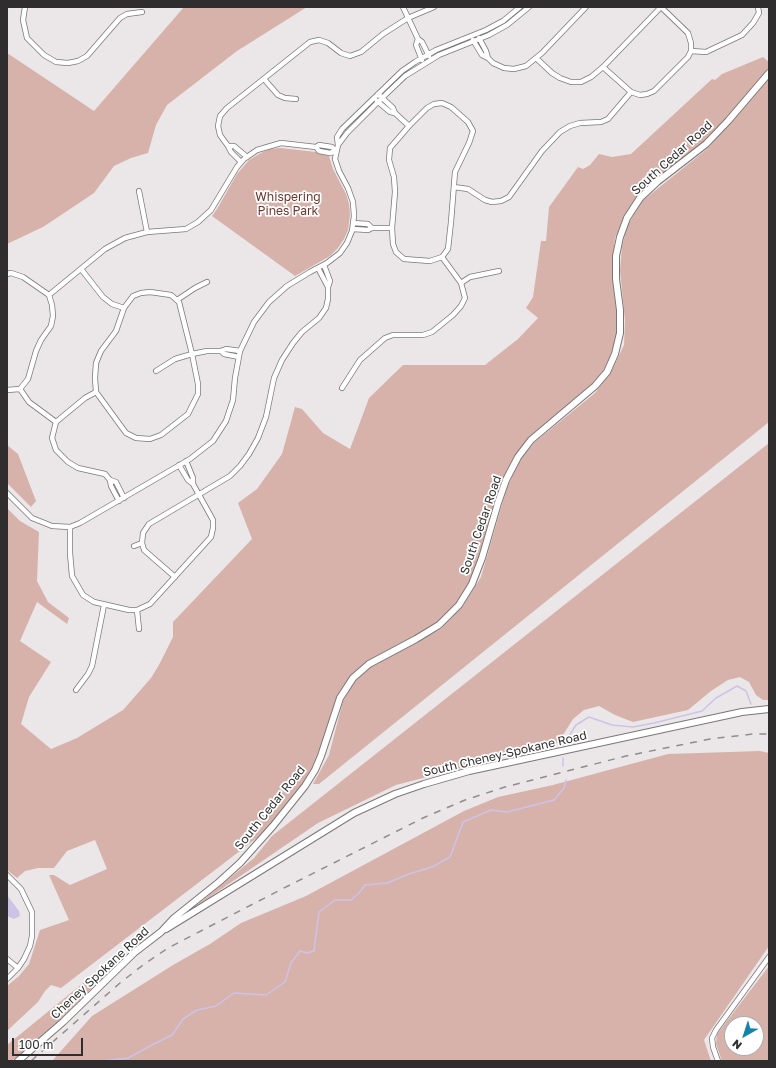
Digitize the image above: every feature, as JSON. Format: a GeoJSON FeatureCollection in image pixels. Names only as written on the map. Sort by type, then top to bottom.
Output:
{"type":"FeatureCollection","features":[{"type":"Feature","properties":{"kind":"street"},"geometry":{"type":"LineString","coordinates":[[25,7],[23,20],[27,38],[44,55],[56,62],[68,63],[78,62],[87,56],[120,18],[127,14],[142,12]]}},
{"type":"Feature","properties":{"kind":"street"},"geometry":{"type":"LineString","coordinates":[[403,7],[430,60]]}},
{"type":"Feature","properties":{"kind":"street"},"geometry":{"type":"LineString","coordinates":[[242,162],[230,152],[228,146],[220,135],[218,126],[220,116],[227,108],[310,42],[319,40],[328,43],[341,53],[350,56],[361,52],[383,34],[408,18],[434,7]]}},
{"type":"Feature","properties":{"kind":"street"},"geometry":{"type":"LineString","coordinates":[[338,145],[337,137],[342,129],[402,71],[428,54],[449,44],[477,34],[503,21],[520,7]]}},
{"type":"Feature","properties":{"kind":"street"},"geometry":{"type":"LineString","coordinates":[[7,493],[32,518],[52,526],[70,527],[80,523],[186,461],[213,441],[226,421],[234,400],[235,378],[240,351],[254,322],[269,302],[287,286],[324,265],[340,252],[347,243],[354,223],[353,202],[335,160],[338,145],[347,133],[405,76],[430,60],[479,40],[508,24],[529,7]]}},
{"type":"Feature","properties":{"kind":"street"},"geometry":{"type":"LineString","coordinates":[[472,36],[473,42],[482,56],[488,58],[493,63],[504,68],[514,69],[526,66],[536,58],[586,7]]}},
{"type":"Feature","properties":{"kind":"street"},"geometry":{"type":"LineString","coordinates":[[536,58],[552,73],[560,78],[571,82],[581,82],[603,67],[661,7],[688,33],[691,43],[691,51],[688,57],[654,92],[640,95],[631,92],[603,67]]}},
{"type":"Feature","properties":{"kind":"street"},"geometry":{"type":"LineString","coordinates":[[691,51],[706,52],[742,36],[759,13],[758,7]]}},
{"type":"Feature","properties":{"kind":"street"},"geometry":{"type":"LineString","coordinates":[[477,34],[488,58]]}},
{"type":"Feature","properties":{"kind":"street"},"geometry":{"type":"LineString","coordinates":[[418,39],[416,45],[423,64]]}},
{"type":"Feature","properties":{"kind":"street","name":"South Cedar Road"},"geometry":{"type":"LineString","coordinates":[[161,932],[174,918],[240,863],[273,826],[305,786],[315,770],[321,756],[340,698],[353,678],[369,664],[416,639],[438,625],[458,605],[472,584],[482,558],[504,486],[518,457],[531,440],[595,386],[607,372],[615,354],[620,333],[616,256],[620,237],[627,218],[640,198],[657,182],[706,144],[724,126],[769,73]]}},
{"type":"Feature","properties":{"kind":"street"},"geometry":{"type":"LineString","coordinates":[[264,79],[278,95],[285,98],[296,99]]}},
{"type":"Feature","properties":{"kind":"street"},"geometry":{"type":"LineString","coordinates":[[454,187],[468,189],[485,200],[492,202],[501,201],[509,197],[542,151],[560,132],[580,123],[601,122],[608,119],[631,92]]}},
{"type":"Feature","properties":{"kind":"street"},"geometry":{"type":"LineString","coordinates":[[378,94],[394,108],[395,113]]}},
{"type":"Feature","properties":{"kind":"street"},"geometry":{"type":"LineString","coordinates":[[374,98],[390,112],[395,113],[409,126]]}},
{"type":"Feature","properties":{"kind":"street"},"geometry":{"type":"LineString","coordinates":[[442,103],[451,107],[468,122],[473,132],[455,172],[454,187],[448,249],[442,257],[430,261],[404,259],[396,252],[393,244],[392,228],[395,192],[394,177],[389,160],[390,148],[427,108],[434,104],[442,103]]}},
{"type":"Feature","properties":{"kind":"street"},"geometry":{"type":"LineString","coordinates":[[49,295],[105,249],[125,238],[147,232],[186,229],[198,222],[211,210],[237,167],[246,157],[257,150],[281,143],[316,147],[319,151],[330,153],[336,151]]}},
{"type":"Feature","properties":{"kind":"street"},"geometry":{"type":"LineString","coordinates":[[228,146],[234,146],[246,157]]}},
{"type":"Feature","properties":{"kind":"street"},"geometry":{"type":"LineString","coordinates":[[139,190],[147,232]]}},
{"type":"Feature","properties":{"kind":"street"},"geometry":{"type":"LineString","coordinates":[[354,223],[368,224],[372,228]]}},
{"type":"Feature","properties":{"kind":"street"},"geometry":{"type":"LineString","coordinates":[[352,229],[368,230],[372,228],[392,228]]}},
{"type":"Feature","properties":{"kind":"street"},"geometry":{"type":"LineString","coordinates":[[342,388],[360,360],[385,338],[393,335],[423,335],[432,332],[453,315],[461,306],[465,298],[461,283],[442,257]]}},
{"type":"Feature","properties":{"kind":"street"},"geometry":{"type":"LineString","coordinates":[[175,577],[144,550],[142,543],[143,532],[149,524],[230,476],[249,454],[258,438],[266,417],[274,378],[282,360],[302,332],[318,318],[326,308],[330,281],[324,265]]}},
{"type":"Feature","properties":{"kind":"street"},"geometry":{"type":"LineString","coordinates":[[318,268],[328,287]]}},
{"type":"Feature","properties":{"kind":"street"},"geometry":{"type":"LineString","coordinates":[[82,269],[103,297],[112,304],[124,308]]}},
{"type":"Feature","properties":{"kind":"street"},"geometry":{"type":"LineString","coordinates":[[461,283],[470,277],[499,271]]}},
{"type":"Feature","properties":{"kind":"street"},"geometry":{"type":"LineString","coordinates":[[7,274],[11,273],[23,277],[49,295],[53,316],[51,326],[41,340],[36,351],[28,379],[20,389],[7,390]]}},
{"type":"Feature","properties":{"kind":"street"},"geometry":{"type":"LineString","coordinates":[[177,300],[207,282]]}},
{"type":"Feature","properties":{"kind":"street"},"geometry":{"type":"LineString","coordinates":[[150,292],[171,295],[177,300],[179,302],[192,354],[198,384],[198,394],[188,414],[161,435],[150,439],[136,438],[126,433],[96,392],[96,363],[101,351],[116,331],[124,308],[133,296],[150,292]]}},
{"type":"Feature","properties":{"kind":"street"},"geometry":{"type":"LineString","coordinates":[[156,371],[175,359],[192,354],[207,351],[221,351],[226,349],[240,351]]}},
{"type":"Feature","properties":{"kind":"street"},"geometry":{"type":"LineString","coordinates":[[221,351],[224,354],[239,357]]}},
{"type":"Feature","properties":{"kind":"street"},"geometry":{"type":"LineString","coordinates":[[20,389],[29,402],[56,422]]}},
{"type":"Feature","properties":{"kind":"street"},"geometry":{"type":"LineString","coordinates":[[96,392],[85,398],[56,422],[52,438],[56,450],[68,462],[78,468],[105,474],[110,480],[111,486],[121,499]]}},
{"type":"Feature","properties":{"kind":"street"},"geometry":{"type":"LineString","coordinates":[[186,461],[193,478],[193,484]]}},
{"type":"Feature","properties":{"kind":"street"},"geometry":{"type":"LineString","coordinates":[[70,527],[72,576],[83,595],[94,602],[129,610],[137,610],[150,604],[211,537],[214,528],[212,520],[199,494],[179,465]]}},
{"type":"Feature","properties":{"kind":"street"},"geometry":{"type":"LineString","coordinates":[[134,546],[142,543]]}},
{"type":"Feature","properties":{"kind":"street"},"geometry":{"type":"LineString","coordinates":[[76,690],[91,669],[104,605]]}},
{"type":"Feature","properties":{"kind":"street"},"geometry":{"type":"LineString","coordinates":[[137,610],[139,629]]}},
{"type":"Feature","properties":{"kind":"street","name":"South Cheney-Spokane Road"},"geometry":{"type":"LineString","coordinates":[[161,932],[354,813],[395,794],[424,784],[469,772],[742,712],[769,709]]}},
{"type":"Feature","properties":{"kind":"street"},"geometry":{"type":"LineString","coordinates":[[7,875],[21,889],[32,912],[32,936],[30,946],[18,968],[7,979]]}},
{"type":"Feature","properties":{"kind":"street","name":"Cheney Spokane Road"},"geometry":{"type":"LineString","coordinates":[[18,1061],[62,1022],[119,967],[161,932]]}},
{"type":"Feature","properties":{"kind":"street"},"geometry":{"type":"LineString","coordinates":[[718,1061],[713,1047],[712,1038],[716,1030],[769,957]]}},
{"type":"Feature","properties":{"kind":"street"},"geometry":{"type":"LineString","coordinates":[[7,959],[18,968]]}},
{"type":"Feature","properties":{"kind":"green space"},"geometry":{"type":"Polygon","coordinates":[[[184,7],[307,7],[237,51],[167,105],[156,125],[148,153],[131,158],[114,166],[94,193],[43,227],[7,244],[7,53],[94,111],[184,7]]]}},
{"type":"Feature","properties":{"kind":"green space"},"geometry":{"type":"Polygon","coordinates":[[[763,57],[769,62],[769,70],[705,141],[653,182],[639,195],[624,216],[615,238],[612,262],[618,334],[612,355],[594,384],[580,397],[535,432],[520,449],[507,470],[497,495],[475,573],[462,597],[443,618],[417,635],[372,659],[352,676],[314,769],[299,791],[262,834],[61,988],[51,985],[38,1002],[7,1031],[7,986],[19,976],[29,964],[40,930],[69,920],[49,875],[54,875],[70,885],[107,869],[95,840],[67,851],[54,868],[38,868],[25,871],[17,878],[7,870],[7,508],[20,521],[39,532],[37,581],[48,602],[69,618],[67,624],[37,602],[20,641],[51,662],[29,697],[21,724],[51,749],[77,738],[123,710],[151,678],[160,663],[173,637],[173,622],[252,539],[238,503],[257,489],[282,454],[295,407],[302,409],[323,433],[350,449],[369,398],[403,365],[485,365],[518,339],[538,318],[526,308],[533,297],[541,241],[546,241],[549,207],[578,167],[583,169],[590,165],[599,154],[612,157],[631,154],[712,79],[715,80],[722,74],[763,57]]]}},
{"type":"Feature","properties":{"kind":"green space"},"geometry":{"type":"Polygon","coordinates":[[[769,77],[769,422],[319,784],[313,784],[329,755],[343,701],[355,681],[372,666],[441,629],[463,606],[481,577],[506,491],[517,464],[535,442],[595,393],[612,370],[624,345],[625,321],[620,270],[622,247],[627,227],[641,202],[707,149],[769,77]]]}},
{"type":"Feature","properties":{"kind":"green space","name":"Whispering Pines Park"},"geometry":{"type":"Polygon","coordinates":[[[280,148],[316,152],[329,156],[333,169],[346,194],[349,204],[350,215],[348,230],[338,248],[330,256],[295,276],[212,216],[237,174],[249,160],[269,149],[280,148]]]}},
{"type":"Feature","properties":{"kind":"green space"},"geometry":{"type":"Polygon","coordinates":[[[769,443],[769,700],[763,700],[756,695],[749,682],[740,677],[728,680],[711,691],[688,710],[633,722],[615,715],[599,706],[584,710],[573,719],[558,743],[396,785],[318,823],[195,907],[254,858],[272,836],[769,443]]]}},
{"type":"Feature","properties":{"kind":"green space"},"geometry":{"type":"Polygon","coordinates":[[[7,445],[18,454],[36,501],[31,507],[7,483],[7,445]]]}},
{"type":"Feature","properties":{"kind":"green space"},"geometry":{"type":"Polygon","coordinates":[[[760,751],[769,753],[769,946],[704,1040],[711,1061],[52,1061],[92,1016],[173,965],[210,944],[241,923],[306,896],[464,811],[498,797],[553,785],[668,754],[760,751]]]}},
{"type":"Feature","properties":{"kind":"green space"},"geometry":{"type":"Polygon","coordinates":[[[769,966],[769,1061],[722,1061],[716,1044],[717,1034],[724,1025],[724,1056],[764,1056],[764,1016],[731,1016],[769,966]]]}},
{"type":"Feature","properties":{"kind":"green space"},"geometry":{"type":"Polygon","coordinates":[[[99,970],[104,971],[105,975],[52,1028],[23,1053],[11,1061],[7,1061],[7,1045],[99,970]]]}},
{"type":"Feature","properties":{"kind":"shaded area"},"geometry":{"type":"Polygon","coordinates":[[[7,895],[19,911],[20,916],[14,919],[9,917],[7,914],[7,895]]]}},
{"type":"Feature","properties":{"kind":"waterway"},"geometry":{"type":"LineString","coordinates":[[567,739],[576,725],[589,717],[612,725],[633,727],[654,723],[702,711],[716,698],[737,686],[746,691],[751,704]]}},
{"type":"Feature","properties":{"kind":"waterway"},"geometry":{"type":"LineString","coordinates":[[563,758],[563,766]]}},
{"type":"Feature","properties":{"kind":"waterway"},"geometry":{"type":"LineString","coordinates":[[101,1061],[128,1058],[172,1035],[183,1019],[197,1010],[216,1006],[234,993],[266,995],[285,982],[291,963],[300,951],[307,953],[314,951],[319,912],[335,900],[351,900],[365,885],[387,883],[432,867],[450,857],[463,822],[491,810],[507,812],[554,800],[564,788],[566,780]]}},
{"type":"Feature","properties":{"kind":"railway"},"geometry":{"type":"LineString","coordinates":[[31,1061],[120,983],[168,948],[423,818],[465,800],[505,787],[626,756],[710,739],[753,734],[769,734]]}}]}
